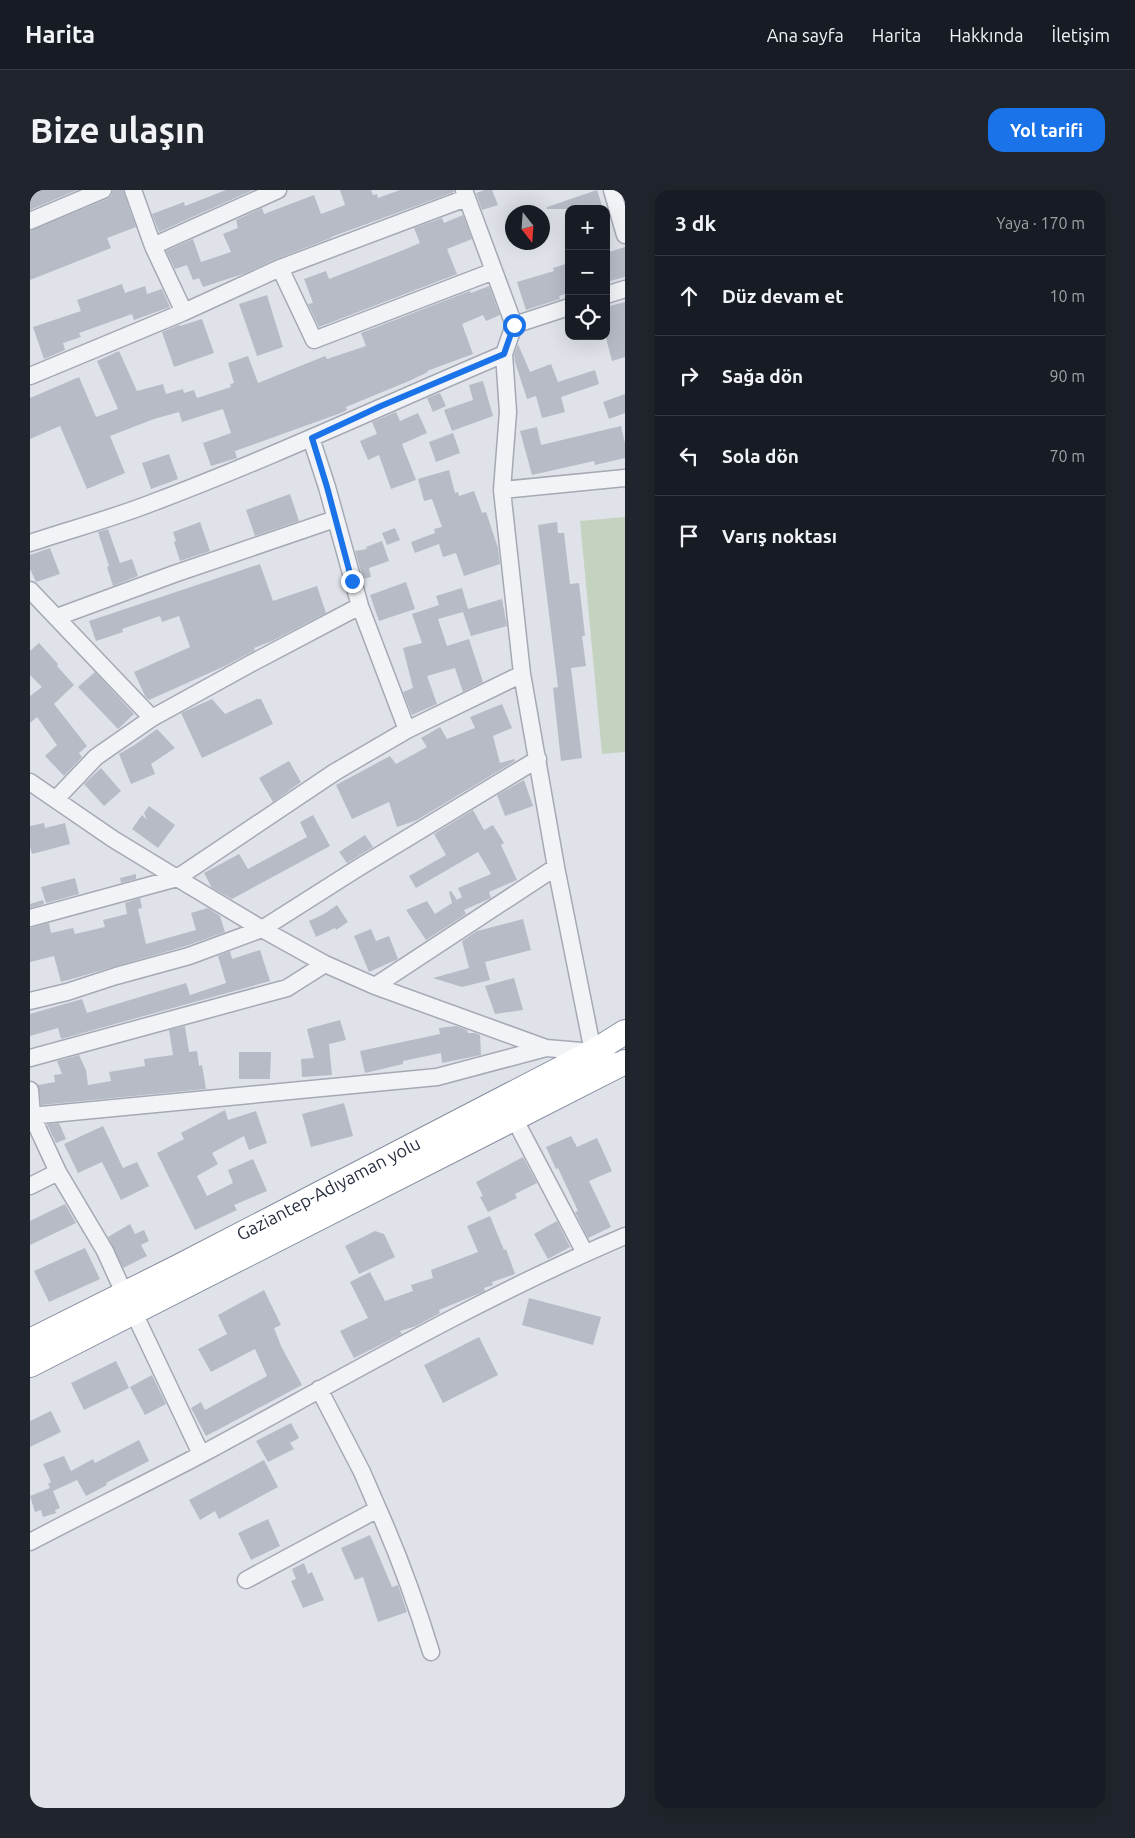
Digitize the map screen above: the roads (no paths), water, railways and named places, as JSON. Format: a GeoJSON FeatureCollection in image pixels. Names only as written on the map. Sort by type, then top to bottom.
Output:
{"type":"FeatureCollection","features":[{"type":"Feature","properties":{"kind":"highway","name":"Gaziantep-Adıyaman yolu"},"geometry":{"type":"LineString","coordinates":[[30,1365],[129,1303],[593,1052],[625,1032]]}},
{"type":"Feature","properties":{"kind":"highway","name":"Gaziantep-Adıyaman yolu"},"geometry":{"type":"LineString","coordinates":[[30,1341],[129,1303],[515,1120],[624,1064]]}},
{"type":"Feature","properties":{"kind":"street"},"geometry":{"type":"LineString","coordinates":[[30,221],[103,190]]}},
{"type":"Feature","properties":{"kind":"street"},"geometry":{"type":"LineString","coordinates":[[134,190],[154,246],[184,312]]}},
{"type":"Feature","properties":{"kind":"street"},"geometry":{"type":"LineString","coordinates":[[154,246],[278,190]]}},
{"type":"Feature","properties":{"kind":"street"},"geometry":{"type":"LineString","coordinates":[[612,190],[625,235]]}},
{"type":"Feature","properties":{"kind":"street"},"geometry":{"type":"LineString","coordinates":[[30,376],[184,312],[280,268],[465,194],[514,325],[504,354],[508,412],[502,490],[522,674],[556,867],[593,1052]]}},
{"type":"Feature","properties":{"kind":"street"},"geometry":{"type":"LineString","coordinates":[[280,268],[314,340],[494,271]]}},
{"type":"Feature","properties":{"kind":"street"},"geometry":{"type":"LineString","coordinates":[[610,294],[625,289]]}},
{"type":"Feature","properties":{"kind":"street"},"geometry":{"type":"LineString","coordinates":[[514,325],[565,309]]}},
{"type":"Feature","properties":{"kind":"street"},"geometry":{"type":"LineString","coordinates":[[30,543],[148,505],[312,438],[381,406],[504,354]]}},
{"type":"Feature","properties":{"kind":"street"},"geometry":{"type":"LineString","coordinates":[[312,438],[360,606],[407,730]]}},
{"type":"Feature","properties":{"kind":"street"},"geometry":{"type":"LineString","coordinates":[[502,490],[625,478]]}},
{"type":"Feature","properties":{"kind":"street"},"geometry":{"type":"LineString","coordinates":[[57,617],[174,574],[335,519]]}},
{"type":"Feature","properties":{"kind":"street"},"geometry":{"type":"LineString","coordinates":[[30,590],[152,718]]}},
{"type":"Feature","properties":{"kind":"street"},"geometry":{"type":"LineString","coordinates":[[56,799],[96,757],[152,718],[360,606]]}},
{"type":"Feature","properties":{"kind":"street"},"geometry":{"type":"LineString","coordinates":[[30,918],[177,878],[335,772],[407,730],[522,674]]}},
{"type":"Feature","properties":{"kind":"street"},"geometry":{"type":"LineString","coordinates":[[30,1001],[189,956],[262,929],[358,868],[538,759]]}},
{"type":"Feature","properties":{"kind":"street"},"geometry":{"type":"LineString","coordinates":[[30,782],[113,839],[262,929],[325,964],[375,986],[546,1048],[593,1052],[624,1064]]}},
{"type":"Feature","properties":{"kind":"street"},"geometry":{"type":"LineString","coordinates":[[375,986],[556,867]]}},
{"type":"Feature","properties":{"kind":"street"},"geometry":{"type":"LineString","coordinates":[[30,1058],[287,988],[325,964]]}},
{"type":"Feature","properties":{"kind":"street"},"geometry":{"type":"LineString","coordinates":[[31,1116],[437,1077],[546,1048]]}},
{"type":"Feature","properties":{"kind":"street"},"geometry":{"type":"LineString","coordinates":[[30,1090],[31,1116],[58,1172],[105,1251],[201,1454]]}},
{"type":"Feature","properties":{"kind":"street"},"geometry":{"type":"LineString","coordinates":[[515,1120],[585,1253]]}},
{"type":"Feature","properties":{"kind":"street"},"geometry":{"type":"LineString","coordinates":[[30,1186],[58,1172]]}},
{"type":"Feature","properties":{"kind":"street"},"geometry":{"type":"LineString","coordinates":[[30,1542],[201,1454],[319,1389],[585,1253],[625,1236]]}},
{"type":"Feature","properties":{"kind":"street"},"geometry":{"type":"LineString","coordinates":[[319,1389],[362,1472],[399,1557],[430,1652]]}},
{"type":"Feature","properties":{"kind":"street"},"geometry":{"type":"LineString","coordinates":[[246,1580],[378,1509]]}}]}
